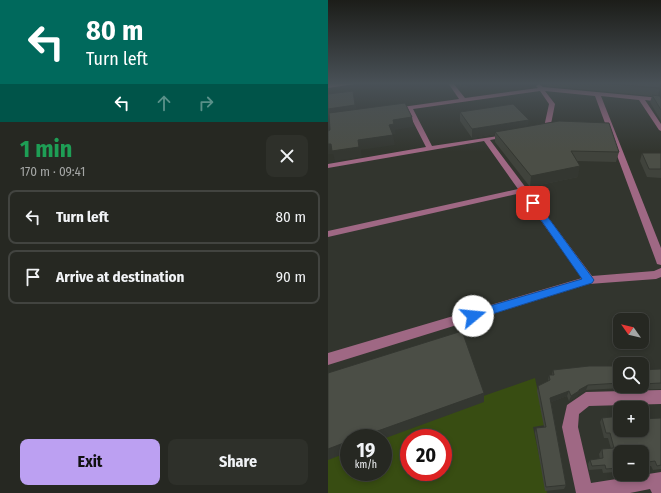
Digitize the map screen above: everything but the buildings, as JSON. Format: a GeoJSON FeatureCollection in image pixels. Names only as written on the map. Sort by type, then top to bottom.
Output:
{"type":"FeatureCollection","features":[{"type":"Feature","properties":{"kind":"street"},"geometry":{"type":"LineString","coordinates":[[387,111],[422,106]]}},
{"type":"Feature","properties":{"kind":"street"},"geometry":{"type":"LineString","coordinates":[[532,132],[547,129],[552,106]]}},
{"type":"Feature","properties":{"kind":"street"},"geometry":{"type":"LineString","coordinates":[[603,106],[661,261]]}},
{"type":"Feature","properties":{"kind":"street"},"geometry":{"type":"LineString","coordinates":[[646,106],[661,129]]}},
{"type":"Feature","properties":{"kind":"street"},"geometry":{"type":"LineString","coordinates":[[408,108],[430,149]]}},
{"type":"Feature","properties":{"kind":"street"},"geometry":{"type":"LineString","coordinates":[[328,166],[516,134]]}},
{"type":"Feature","properties":{"kind":"street"},"geometry":{"type":"LineString","coordinates":[[486,140],[589,280]]}},
{"type":"Feature","properties":{"kind":"street"},"geometry":{"type":"LineString","coordinates":[[328,234],[524,190]]}},
{"type":"Feature","properties":{"kind":"street"},"geometry":{"type":"LineString","coordinates":[[328,359],[589,280],[656,275],[661,272]]}},
{"type":"Feature","properties":{"kind":"street"},"geometry":{"type":"LineString","coordinates":[[659,484],[585,493],[570,427],[572,410],[586,399],[661,397]]}},
{"type":"Feature","properties":{"kind":"green space"},"geometry":{"type":"Polygon","coordinates":[[[535,378],[545,425],[533,427],[547,493],[328,493],[328,450],[340,446],[340,481],[392,481],[392,429],[389,429],[535,378]]]}},
{"type":"Feature","properties":{"kind":"route"},"geometry":{"type":"LineString","coordinates":[[473,316],[589,280],[533,203]]}}]}
